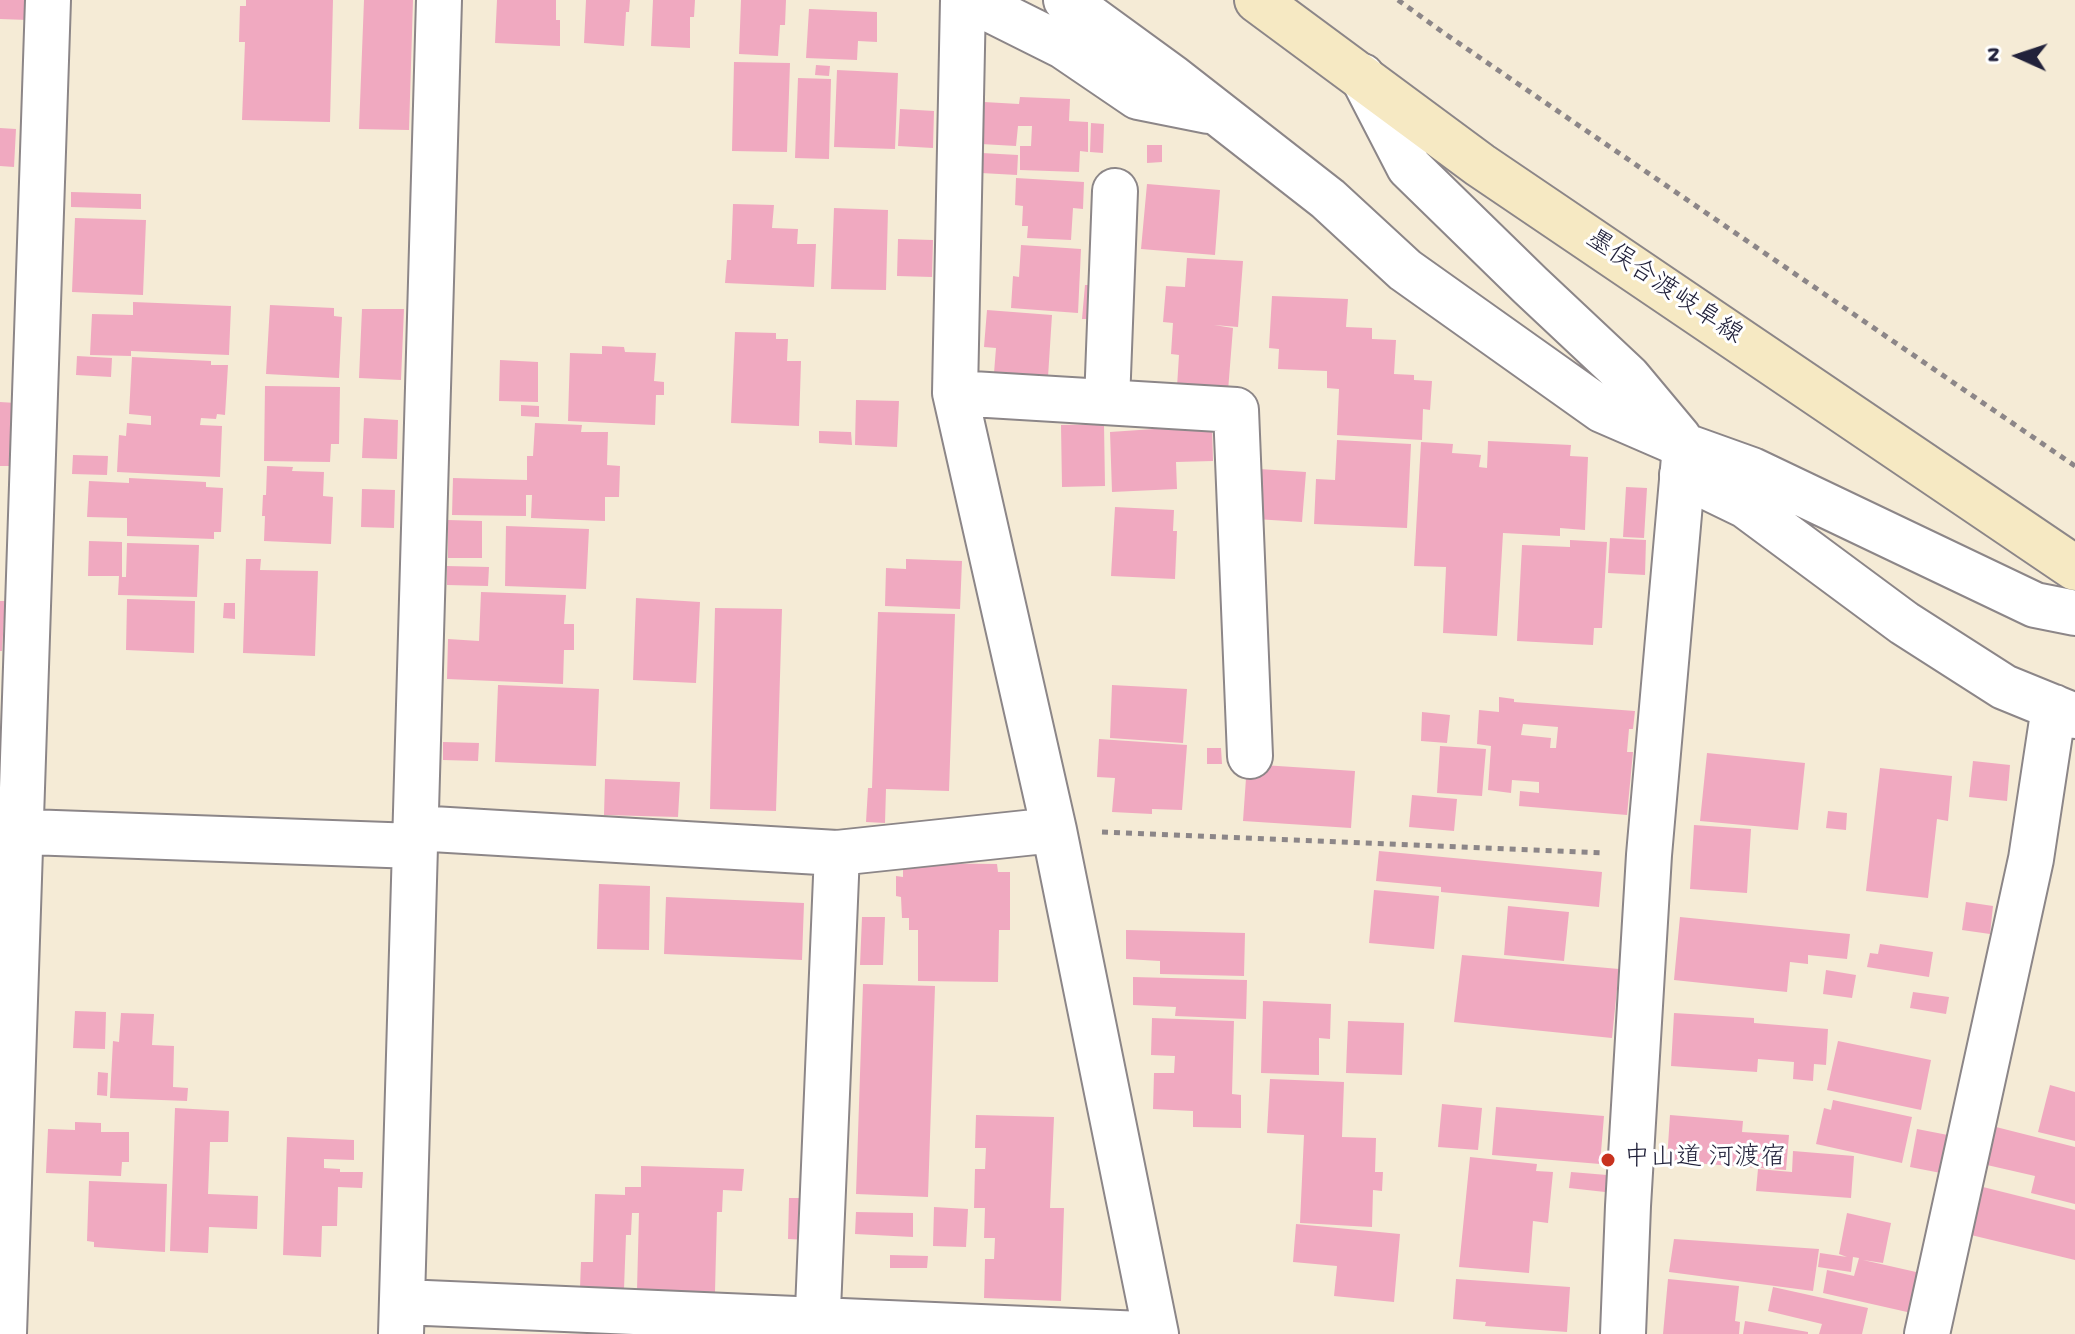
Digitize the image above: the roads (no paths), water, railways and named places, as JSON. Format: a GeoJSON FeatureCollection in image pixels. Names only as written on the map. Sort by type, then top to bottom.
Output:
{"type":"FeatureCollection","features":[{"type":"Feature","properties":{"kind":"main road","name":"墨俣合渡岐阜線"},"geometry":{"type":"LineString","coordinates":[[1257,0],[1480,165],[2075,568]]}},
{"type":"Feature","properties":{"kind":"street"},"geometry":{"type":"LineString","coordinates":[[4,1334],[10,832],[48,0]]}},
{"type":"Feature","properties":{"kind":"street"},"geometry":{"type":"LineString","coordinates":[[439,0],[402,1318],[1142,1334]]}},
{"type":"Feature","properties":{"kind":"street"},"geometry":{"type":"LineString","coordinates":[[963,0],[955,393],[1054,830],[1156,1334]]}},
{"type":"Feature","properties":{"kind":"street"},"geometry":{"type":"LineString","coordinates":[[971,0],[1063,46],[1138,97],[1218,113]]}},
{"type":"Feature","properties":{"kind":"street"},"geometry":{"type":"LineString","coordinates":[[1066,0],[1173,78],[1328,199],[1405,270],[1602,410],[1684,460],[1904,623],[2004,687],[2064,712],[1927,1334]]}},
{"type":"Feature","properties":{"kind":"street"},"geometry":{"type":"LineString","coordinates":[[1362,76],[1409,167],[1628,377],[1684,460],[1649,855],[1623,1334]]}},
{"type":"Feature","properties":{"kind":"street"},"geometry":{"type":"LineString","coordinates":[[1107,402],[1115,191]]}},
{"type":"Feature","properties":{"kind":"street"},"geometry":{"type":"LineString","coordinates":[[955,393],[1236,410],[1250,756]]}},
{"type":"Feature","properties":{"kind":"street"},"geometry":{"type":"LineString","coordinates":[[1684,460],[1752,470],[2035,605],[2075,613]]}},
{"type":"Feature","properties":{"kind":"street"},"geometry":{"type":"LineString","coordinates":[[10,832],[415,837],[837,853],[1054,830]]}},
{"type":"Feature","properties":{"kind":"street"},"geometry":{"type":"LineString","coordinates":[[817,1327],[837,853]]}},
{"type":"Feature","properties":{"kind":"place","name":"中山道 河渡宿"},"geometry":{"type":"Point","coordinates":[1608,1160]}}]}
